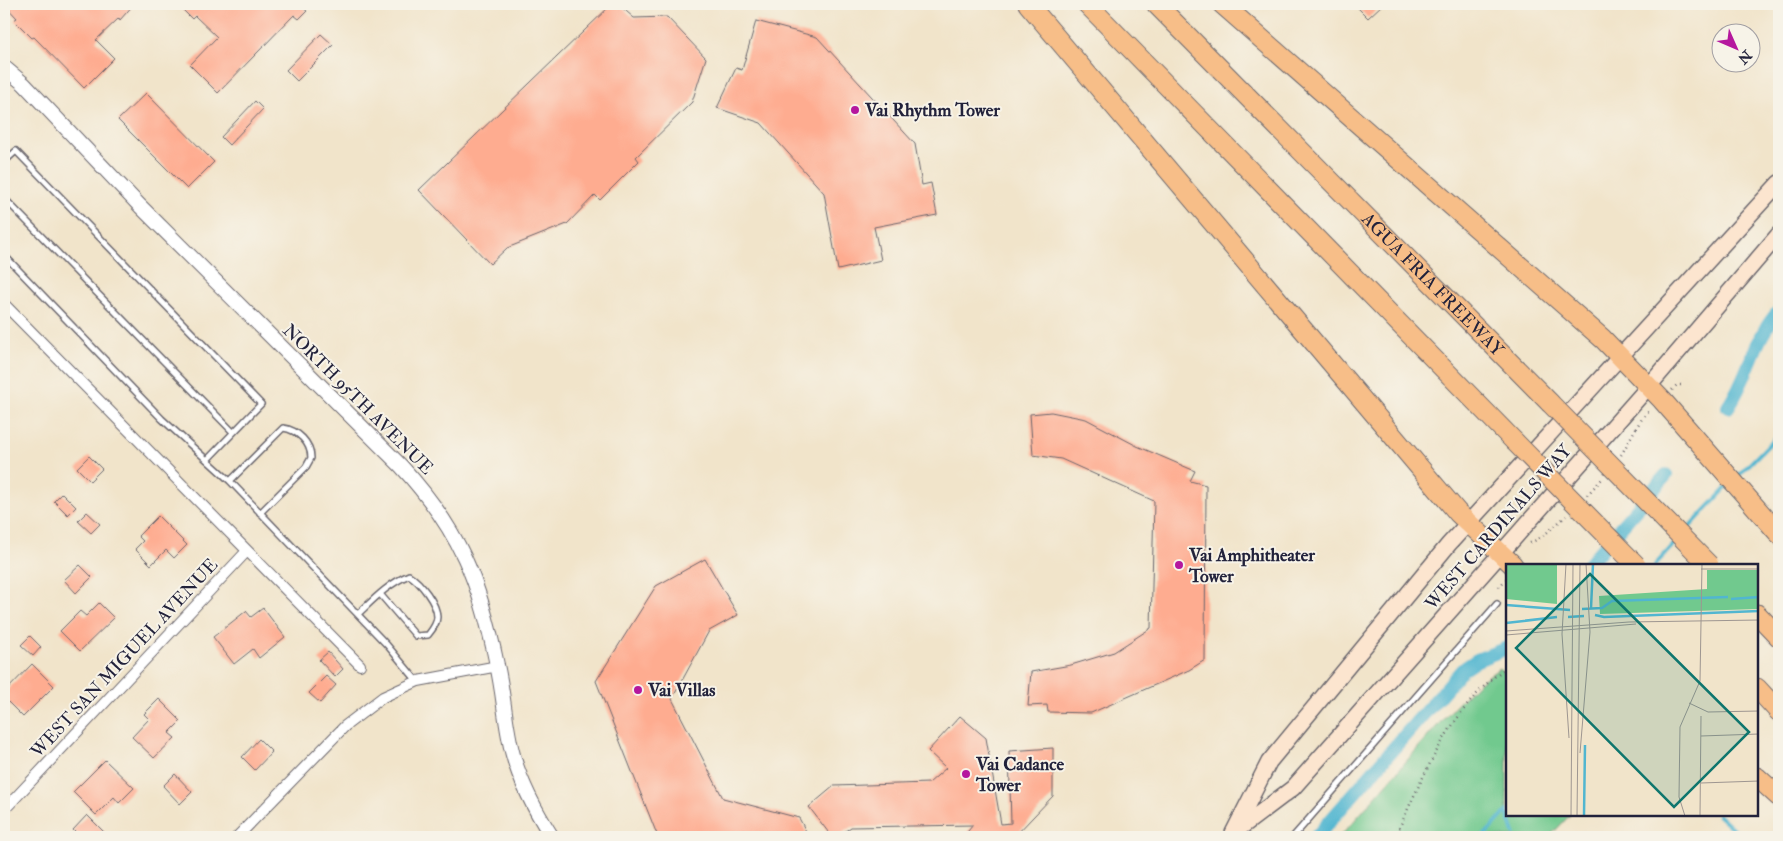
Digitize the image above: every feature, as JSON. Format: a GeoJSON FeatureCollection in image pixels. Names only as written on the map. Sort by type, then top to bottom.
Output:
{"type":"FeatureCollection","features":[{"type":"Feature","properties":{"kind":"highway"},"geometry":{"type":"LineString","coordinates":[[1028,4],[1458,512],[1506,559]]}},
{"type":"Feature","properties":{"kind":"highway"},"geometry":{"type":"LineString","coordinates":[[1087,4],[1635,564]]}},
{"type":"Feature","properties":{"kind":"highway","name":"AGUA FRIA FREEWAY"},"geometry":{"type":"LineString","coordinates":[[1156,4],[1707,564]]}},
{"type":"Feature","properties":{"kind":"highway"},"geometry":{"type":"LineString","coordinates":[[1222,4],[1576,314],[1621,356],[1649,386],[1660,409],[1778,532]]}},
{"type":"Feature","properties":{"kind":"highway"},"geometry":{"type":"LineString","coordinates":[[1758,615],[1779,636]]}},
{"type":"Feature","properties":{"kind":"highway"},"geometry":{"type":"LineString","coordinates":[[1758,778],[1779,797]]}},
{"type":"Feature","properties":{"kind":"main road","name":"WEST CARDINALS WAY"},"geometry":{"type":"LineString","coordinates":[[1232,835],[1269,762],[1449,544],[1470,524],[1779,183]]}},
{"type":"Feature","properties":{"kind":"main road","name":"WEST CARDINALS WAY"},"geometry":{"type":"LineString","coordinates":[[1232,835],[1293,788],[1506,559],[1649,386],[1779,234]]}},
{"type":"Feature","properties":{"kind":"street","name":"NORTH 95TH AVENUE"},"geometry":{"type":"LineString","coordinates":[[4,67],[24,84],[140,206],[401,466],[434,503],[447,523],[470,567],[482,603],[498,666],[513,755],[526,790],[552,837]]}},
{"type":"Feature","properties":{"kind":"street"},"geometry":{"type":"LineString","coordinates":[[4,304],[360,665]]}},
{"type":"Feature","properties":{"kind":"street","name":"WEST SAN MIGUEL AVENUE"},"geometry":{"type":"LineString","coordinates":[[4,810],[247,550]]}},
{"type":"Feature","properties":{"kind":"street"},"geometry":{"type":"LineString","coordinates":[[237,837],[345,726],[388,694],[418,681],[498,666]]}},
{"type":"Feature","properties":{"kind":"lane"},"geometry":{"type":"LineString","coordinates":[[4,162],[16,151],[261,404],[207,460]]}},
{"type":"Feature","properties":{"kind":"lane"},"geometry":{"type":"LineString","coordinates":[[4,198],[233,432]]}},
{"type":"Feature","properties":{"kind":"lane"},"geometry":{"type":"LineString","coordinates":[[4,255],[162,419],[230,481],[358,614],[418,681]]}},
{"type":"Feature","properties":{"kind":"lane"},"geometry":{"type":"LineString","coordinates":[[230,481],[283,428],[290,429],[302,438],[308,446],[311,458],[306,467],[260,513]]}},
{"type":"Feature","properties":{"kind":"lane"},"geometry":{"type":"LineString","coordinates":[[358,614],[380,594],[397,580],[409,575],[418,581],[434,608],[437,618],[434,627],[428,634],[416,636],[380,594]]}},
{"type":"Feature","properties":{"kind":"lane"},"geometry":{"type":"LineString","coordinates":[[1293,837],[1497,604]]}},
{"type":"Feature","properties":{"kind":"path"},"geometry":{"type":"LineString","coordinates":[[1617,461],[1638,429],[1640,420],[1660,409]]}},
{"type":"Feature","properties":{"kind":"path"},"geometry":{"type":"LineString","coordinates":[[1586,496],[1606,475]]}},
{"type":"Feature","properties":{"kind":"path"},"geometry":{"type":"LineString","coordinates":[[1527,547],[1567,515]]}},
{"type":"Feature","properties":{"kind":"path"},"geometry":{"type":"LineString","coordinates":[[1499,587],[1506,579]]}},
{"type":"Feature","properties":{"kind":"path"},"geometry":{"type":"LineString","coordinates":[[1395,837],[1450,729],[1470,702],[1506,668]]}},
{"type":"Feature","properties":{"kind":"green space"},"geometry":{"type":"Polygon","coordinates":[[[1500,668],[1506,675],[1506,816],[1569,816],[1549,837],[1340,837],[1445,717],[1478,683],[1500,668]]]}},
{"type":"Feature","properties":{"kind":"building"},"geometry":{"type":"Polygon","coordinates":[[[4,4],[134,4],[120,20],[119,18],[96,40],[114,58],[84,88],[34,37],[32,38],[14,20],[17,18],[4,4]]]}},
{"type":"Feature","properties":{"kind":"building"},"geometry":{"type":"Polygon","coordinates":[[[177,4],[305,4],[302,7],[307,11],[299,19],[294,15],[218,93],[190,65],[217,37],[195,16],[192,19],[177,4]]]}},
{"type":"Feature","properties":{"kind":"building"},"geometry":{"type":"Polygon","coordinates":[[[612,4],[618,4],[634,18],[667,17],[706,58],[692,102],[636,157],[639,161],[600,200],[595,195],[567,224],[507,248],[490,264],[419,190],[612,4]]]}},
{"type":"Feature","properties":{"kind":"building"},"geometry":{"type":"Polygon","coordinates":[[[1354,4],[1383,4],[1368,18],[1354,4]]]}},
{"type":"Feature","properties":{"kind":"building"},"geometry":{"type":"Polygon","coordinates":[[[756,21],[817,37],[915,144],[922,185],[931,183],[937,215],[874,227],[881,260],[838,270],[824,193],[761,123],[717,108],[736,68],[742,70],[756,21]]]}},
{"type":"Feature","properties":{"kind":"building"},"geometry":{"type":"Polygon","coordinates":[[[321,34],[333,45],[297,81],[286,70],[321,34]]]}},
{"type":"Feature","properties":{"kind":"building"},"geometry":{"type":"Polygon","coordinates":[[[146,93],[214,162],[187,189],[118,120],[146,93]]]}},
{"type":"Feature","properties":{"kind":"building"},"geometry":{"type":"Polygon","coordinates":[[[255,101],[263,109],[229,145],[221,137],[255,101]]]}},
{"type":"Feature","properties":{"kind":"building","name":"Vai Amphitheater Tower"},"geometry":{"type":"Polygon","coordinates":[[[1051,412],[1086,419],[1137,446],[1195,471],[1190,481],[1206,485],[1205,660],[1189,670],[1091,713],[1048,712],[1047,705],[1028,706],[1031,672],[1071,665],[1114,652],[1151,628],[1154,501],[1061,459],[1033,455],[1030,414],[1051,412]]]}},
{"type":"Feature","properties":{"kind":"building"},"geometry":{"type":"Polygon","coordinates":[[[89,456],[102,469],[90,481],[77,468],[89,456]]]}},
{"type":"Feature","properties":{"kind":"building"},"geometry":{"type":"Polygon","coordinates":[[[62,493],[76,507],[68,515],[54,501],[62,493]]]}},
{"type":"Feature","properties":{"kind":"building"},"geometry":{"type":"Polygon","coordinates":[[[87,512],[100,524],[91,533],[78,521],[87,512]]]}},
{"type":"Feature","properties":{"kind":"building"},"geometry":{"type":"Polygon","coordinates":[[[158,516],[187,545],[174,558],[166,550],[151,565],[135,549],[143,541],[138,536],[158,516]]]}},
{"type":"Feature","properties":{"kind":"building","name":"Vai Villas"},"geometry":{"type":"Polygon","coordinates":[[[705,559],[738,615],[709,631],[672,699],[723,798],[799,818],[809,837],[658,837],[596,681],[656,586],[705,559]]]}},
{"type":"Feature","properties":{"kind":"building"},"geometry":{"type":"Polygon","coordinates":[[[80,565],[92,577],[76,593],[64,580],[80,565]]]}},
{"type":"Feature","properties":{"kind":"building"},"geometry":{"type":"Polygon","coordinates":[[[99,603],[114,618],[80,651],[60,631],[80,611],[86,616],[99,603]]]}},
{"type":"Feature","properties":{"kind":"building"},"geometry":{"type":"Polygon","coordinates":[[[263,608],[285,637],[259,658],[253,649],[234,664],[213,637],[246,611],[251,617],[263,608]]]}},
{"type":"Feature","properties":{"kind":"building"},"geometry":{"type":"Polygon","coordinates":[[[30,636],[41,647],[33,656],[21,645],[30,636]]]}},
{"type":"Feature","properties":{"kind":"building"},"geometry":{"type":"Polygon","coordinates":[[[328,652],[343,669],[335,677],[319,660],[328,652]]]}},
{"type":"Feature","properties":{"kind":"building"},"geometry":{"type":"Polygon","coordinates":[[[32,664],[54,686],[23,717],[4,698],[4,693],[32,664]]]}},
{"type":"Feature","properties":{"kind":"building"},"geometry":{"type":"Polygon","coordinates":[[[326,676],[336,685],[320,703],[309,693],[326,676]]]}},
{"type":"Feature","properties":{"kind":"building"},"geometry":{"type":"Polygon","coordinates":[[[159,699],[181,721],[169,733],[175,738],[154,758],[132,737],[149,719],[144,714],[159,699]]]}},
{"type":"Feature","properties":{"kind":"building","name":"Vai Cadance Tower"},"geometry":{"type":"Polygon","coordinates":[[[960,716],[986,738],[1001,824],[1011,823],[1009,751],[1053,748],[1053,796],[1014,837],[963,837],[973,825],[851,827],[837,837],[832,837],[809,807],[834,786],[929,783],[946,768],[928,751],[960,716]]]}},
{"type":"Feature","properties":{"kind":"building"},"geometry":{"type":"Polygon","coordinates":[[[259,739],[272,752],[255,770],[242,757],[259,739]]]}},
{"type":"Feature","properties":{"kind":"building"},"geometry":{"type":"Polygon","coordinates":[[[105,760],[134,788],[119,803],[114,797],[96,815],[73,792],[105,760]]]}},
{"type":"Feature","properties":{"kind":"building"},"geometry":{"type":"Polygon","coordinates":[[[175,774],[192,792],[180,804],[163,786],[175,774]]]}},
{"type":"Feature","properties":{"kind":"building"},"geometry":{"type":"Polygon","coordinates":[[[87,815],[109,837],[80,837],[73,830],[87,815]]]}},
{"type":"Feature","properties":{"kind":"waterway"},"geometry":{"type":"LineString","coordinates":[[1728,407],[1763,334],[1779,311]]}},
{"type":"Feature","properties":{"kind":"waterway"},"geometry":{"type":"LineString","coordinates":[[1737,477],[1779,434]]}},
{"type":"Feature","properties":{"kind":"waterway"},"geometry":{"type":"LineString","coordinates":[[1589,564],[1666,475]]}},
{"type":"Feature","properties":{"kind":"waterway"},"geometry":{"type":"LineString","coordinates":[[1685,532],[1728,486]]}},
{"type":"Feature","properties":{"kind":"waterway"},"geometry":{"type":"LineString","coordinates":[[1656,564],[1677,541]]}},
{"type":"Feature","properties":{"kind":"waterway"},"geometry":{"type":"LineString","coordinates":[[1316,837],[1462,670],[1477,660],[1506,648]]}},
{"type":"Feature","properties":{"kind":"waterway"},"geometry":{"type":"LineString","coordinates":[[1483,837],[1506,812]]}},
{"type":"Feature","properties":{"kind":"waterway"},"geometry":{"type":"LineString","coordinates":[[1508,816],[1514,833]]}},
{"type":"Feature","properties":{"kind":"waterway"},"geometry":{"type":"LineString","coordinates":[[1719,816],[1742,837]]}},
{"type":"Feature","properties":{"kind":"place","name":"Vai Rhythm Tower"},"geometry":{"type":"Point","coordinates":[855,110]}},
{"type":"Feature","properties":{"kind":"place","name":"Vai Amphitheater Tower"},"geometry":{"type":"Point","coordinates":[1179,565]}},
{"type":"Feature","properties":{"kind":"place","name":"Vai Villas"},"geometry":{"type":"Point","coordinates":[638,690]}},
{"type":"Feature","properties":{"kind":"place","name":"Vai Cadance Tower"},"geometry":{"type":"Point","coordinates":[966,774]}}]}
